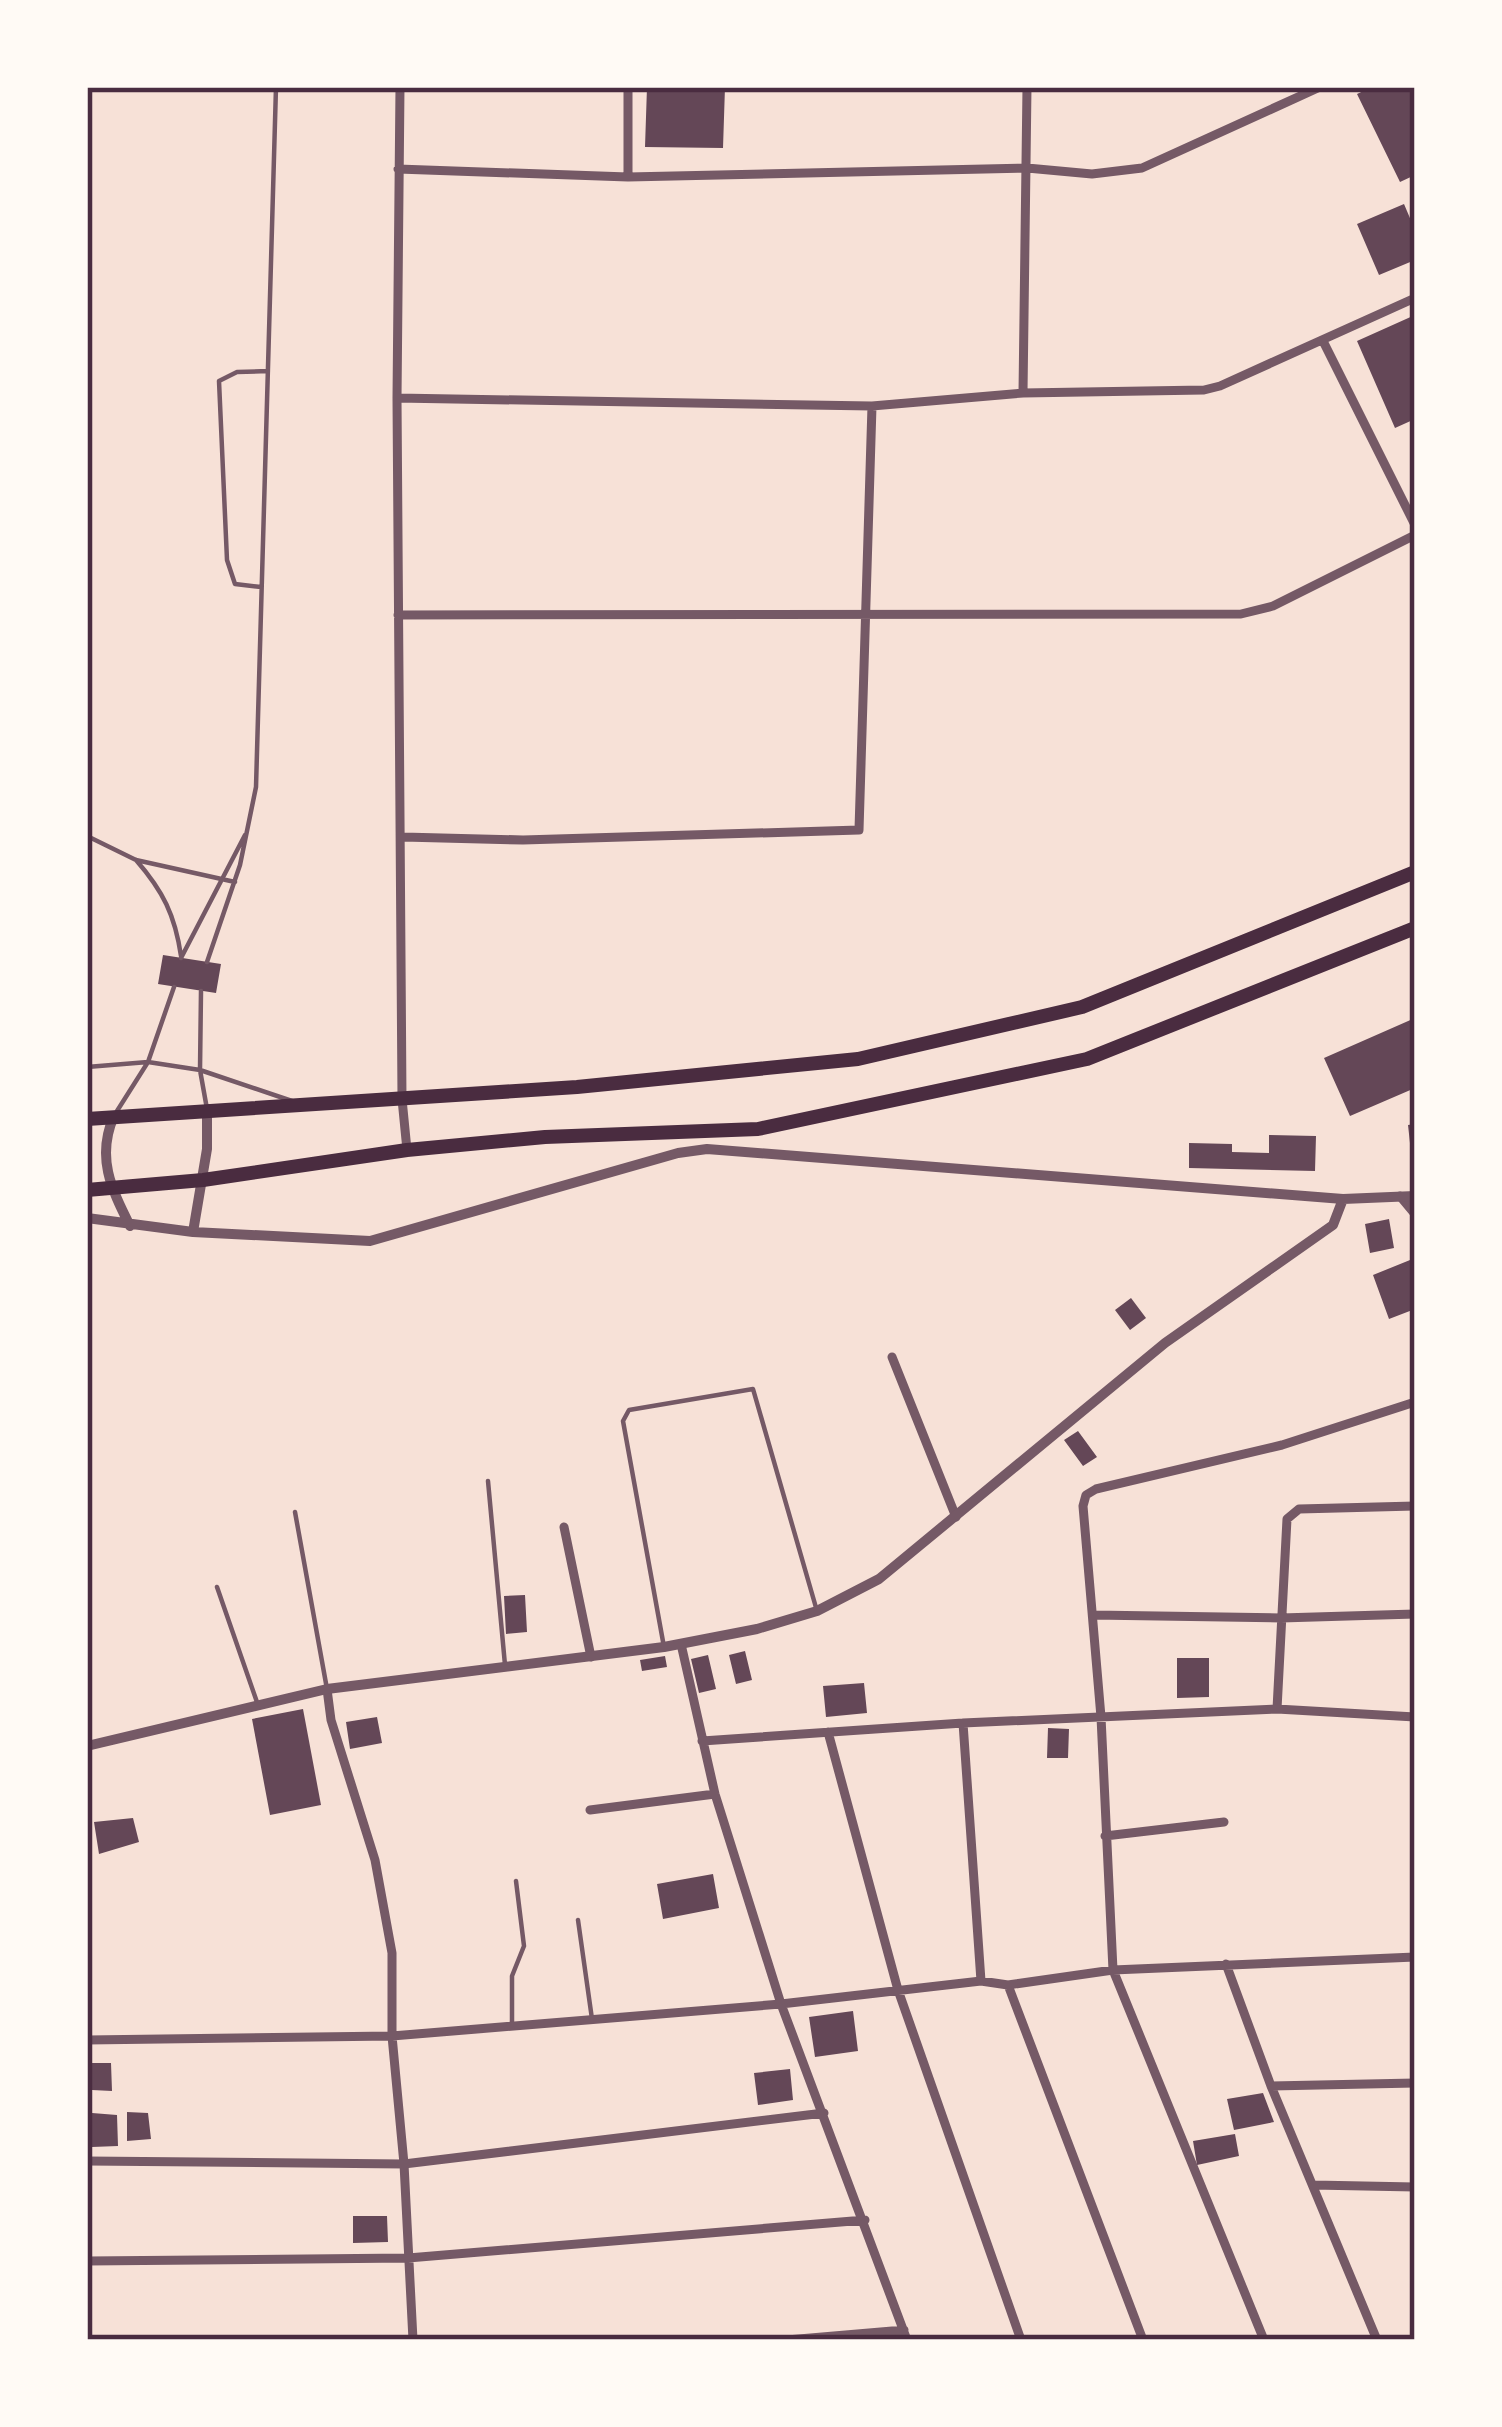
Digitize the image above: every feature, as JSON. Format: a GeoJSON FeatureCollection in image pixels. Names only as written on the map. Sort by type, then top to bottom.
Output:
{"type":"FeatureCollection","features":[{"type":"Feature","properties":{"kind":"main road"},"geometry":{"type":"LineString","coordinates":[[87,1118],[577,1087],[858,1059],[1082,1007],[1415,872]]}},
{"type":"Feature","properties":{"kind":"main road"},"geometry":{"type":"LineString","coordinates":[[87,1190],[545,1137],[758,1129],[1087,1059],[1415,928]]}},
{"type":"Feature","properties":{"kind":"street"},"geometry":{"type":"LineString","coordinates":[[400,87],[398,615],[406,1150]]}},
{"type":"Feature","properties":{"kind":"street"},"geometry":{"type":"LineString","coordinates":[[628,87],[628,177]]}},
{"type":"Feature","properties":{"kind":"street"},"geometry":{"type":"LineString","coordinates":[[1023,393],[1027,87]]}},
{"type":"Feature","properties":{"kind":"street"},"geometry":{"type":"LineString","coordinates":[[398,169],[628,177],[1027,168],[1092,174],[1142,168],[1320,87]]}},
{"type":"Feature","properties":{"kind":"street"},"geometry":{"type":"LineString","coordinates":[[397,398],[872,406],[1023,393],[1204,390],[1415,298]]}},
{"type":"Feature","properties":{"kind":"street"},"geometry":{"type":"LineString","coordinates":[[1323,341],[1415,525]]}},
{"type":"Feature","properties":{"kind":"street"},"geometry":{"type":"LineString","coordinates":[[403,836],[523,839],[856,832],[861,828],[872,406]]}},
{"type":"Feature","properties":{"kind":"street"},"geometry":{"type":"LineString","coordinates":[[398,615],[1258,612],[1415,535]]}},
{"type":"Feature","properties":{"kind":"street"},"geometry":{"type":"LineString","coordinates":[[193,1232],[203,1180],[206,1109]]}},
{"type":"Feature","properties":{"kind":"street"},"geometry":{"type":"LineString","coordinates":[[114,1116],[105,1137],[104,1158],[130,1226]]}},
{"type":"Feature","properties":{"kind":"street"},"geometry":{"type":"LineString","coordinates":[[87,1219],[193,1232],[370,1241],[706,1149],[1343,1199],[1415,1196]]}},
{"type":"Feature","properties":{"kind":"street"},"geometry":{"type":"LineString","coordinates":[[1400,1196],[1415,1214]]}},
{"type":"Feature","properties":{"kind":"street"},"geometry":{"type":"LineString","coordinates":[[87,1746],[327,1689],[664,1647],[758,1629],[817,1611],[879,1579],[1165,1343],[1333,1226],[1343,1199]]}},
{"type":"Feature","properties":{"kind":"street"},"geometry":{"type":"LineString","coordinates":[[892,1357],[956,1517]]}},
{"type":"Feature","properties":{"kind":"street"},"geometry":{"type":"LineString","coordinates":[[1264,2340],[1113,1970],[1101,1718],[1083,1506],[1086,1496],[1096,1490],[1282,1445],[1415,1402]]}},
{"type":"Feature","properties":{"kind":"street"},"geometry":{"type":"LineString","coordinates":[[1277,1709],[1291,1513],[1415,1506]]}},
{"type":"Feature","properties":{"kind":"street"},"geometry":{"type":"LineString","coordinates":[[564,1527],[591,1657]]}},
{"type":"Feature","properties":{"kind":"street"},"geometry":{"type":"LineString","coordinates":[[1093,1615],[1415,1614]]}},
{"type":"Feature","properties":{"kind":"street"},"geometry":{"type":"LineString","coordinates":[[682,1644],[715,1794],[781,2004],[906,2335],[788,2340]]}},
{"type":"Feature","properties":{"kind":"street"},"geometry":{"type":"LineString","coordinates":[[327,1689],[379,1883],[392,1952],[392,2036],[413,2340]]}},
{"type":"Feature","properties":{"kind":"street"},"geometry":{"type":"LineString","coordinates":[[702,1741],[1277,1709],[1415,1718]]}},
{"type":"Feature","properties":{"kind":"street"},"geometry":{"type":"LineString","coordinates":[[963,1723],[981,1981]]}},
{"type":"Feature","properties":{"kind":"street"},"geometry":{"type":"LineString","coordinates":[[828,1732],[898,1990],[1021,2340]]}},
{"type":"Feature","properties":{"kind":"street"},"geometry":{"type":"LineString","coordinates":[[590,1810],[715,1794]]}},
{"type":"Feature","properties":{"kind":"street"},"geometry":{"type":"LineString","coordinates":[[1105,1836],[1224,1822]]}},
{"type":"Feature","properties":{"kind":"street"},"geometry":{"type":"LineString","coordinates":[[87,2040],[392,2036],[781,2004],[981,1981],[1008,1985],[1113,1970],[1415,1957]]}},
{"type":"Feature","properties":{"kind":"street"},"geometry":{"type":"LineString","coordinates":[[1226,1964],[1271,2086],[1377,2340]]}},
{"type":"Feature","properties":{"kind":"street"},"geometry":{"type":"LineString","coordinates":[[1008,1985],[1143,2340]]}},
{"type":"Feature","properties":{"kind":"street"},"geometry":{"type":"LineString","coordinates":[[1271,2086],[1415,2083]]}},
{"type":"Feature","properties":{"kind":"street"},"geometry":{"type":"LineString","coordinates":[[87,2161],[404,2164],[824,2113]]}},
{"type":"Feature","properties":{"kind":"street"},"geometry":{"type":"LineString","coordinates":[[1313,2185],[1415,2187]]}},
{"type":"Feature","properties":{"kind":"street"},"geometry":{"type":"LineString","coordinates":[[87,2261],[408,2258],[865,2220]]}},
{"type":"Feature","properties":{"kind":"lane"},"geometry":{"type":"LineString","coordinates":[[207,962],[235,882],[256,787],[276,87]]}},
{"type":"Feature","properties":{"kind":"lane"},"geometry":{"type":"LineString","coordinates":[[262,586],[235,584],[226,560],[219,381],[237,372],[268,371]]}},
{"type":"Feature","properties":{"kind":"lane"},"geometry":{"type":"LineString","coordinates":[[136,860],[166,898],[176,920],[181,958],[248,830]]}},
{"type":"Feature","properties":{"kind":"lane"},"geometry":{"type":"LineString","coordinates":[[87,836],[136,860],[235,882]]}},
{"type":"Feature","properties":{"kind":"lane"},"geometry":{"type":"LineString","coordinates":[[114,1116],[148,1062],[175,987]]}},
{"type":"Feature","properties":{"kind":"lane"},"geometry":{"type":"LineString","coordinates":[[201,991],[200,1070],[206,1109]]}},
{"type":"Feature","properties":{"kind":"lane"},"geometry":{"type":"LineString","coordinates":[[87,1067],[148,1062],[200,1070],[303,1105]]}},
{"type":"Feature","properties":{"kind":"lane"},"geometry":{"type":"LineString","coordinates":[[664,1647],[622,1420],[629,1410],[753,1389],[817,1611]]}},
{"type":"Feature","properties":{"kind":"lane"},"geometry":{"type":"LineString","coordinates":[[488,1481],[505,1665]]}},
{"type":"Feature","properties":{"kind":"lane"},"geometry":{"type":"LineString","coordinates":[[295,1512],[327,1689]]}},
{"type":"Feature","properties":{"kind":"lane"},"geometry":{"type":"LineString","coordinates":[[217,1588],[258,1705]]}},
{"type":"Feature","properties":{"kind":"lane"},"geometry":{"type":"LineString","coordinates":[[512,2026],[512,1976],[524,1946],[516,1881]]}},
{"type":"Feature","properties":{"kind":"lane"},"geometry":{"type":"LineString","coordinates":[[578,1920],[592,2020]]}},
{"type":"Feature","properties":{"kind":"building"},"geometry":{"type":"Polygon","coordinates":[[[647,87],[725,87],[723,148],[645,147],[647,87]]]}},
{"type":"Feature","properties":{"kind":"building"},"geometry":{"type":"Polygon","coordinates":[[[1372,87],[1415,87],[1415,175],[1400,182],[1357,94],[1372,87]]]}},
{"type":"Feature","properties":{"kind":"building"},"geometry":{"type":"Polygon","coordinates":[[[1404,204],[1415,230],[1415,260],[1379,275],[1357,224],[1404,204]]]}},
{"type":"Feature","properties":{"kind":"building"},"geometry":{"type":"Polygon","coordinates":[[[1415,315],[1415,419],[1395,428],[1357,341],[1415,315]]]}},
{"type":"Feature","properties":{"kind":"building"},"geometry":{"type":"Polygon","coordinates":[[[163,955],[221,964],[216,993],[158,984],[163,955]]]}},
{"type":"Feature","properties":{"kind":"building"},"geometry":{"type":"Polygon","coordinates":[[[1415,1018],[1415,1088],[1350,1116],[1324,1058],[1415,1018]]]}},
{"type":"Feature","properties":{"kind":"building"},"geometry":{"type":"Polygon","coordinates":[[[1415,1124],[1415,1161],[1412,1161],[1408,1125],[1415,1124]]]}},
{"type":"Feature","properties":{"kind":"building"},"geometry":{"type":"Polygon","coordinates":[[[1269,1135],[1316,1136],[1315,1171],[1189,1168],[1189,1143],[1232,1144],[1232,1152],[1269,1153],[1269,1135]]]}},
{"type":"Feature","properties":{"kind":"building"},"geometry":{"type":"Polygon","coordinates":[[[1389,1219],[1394,1248],[1370,1253],[1365,1224],[1389,1219]]]}},
{"type":"Feature","properties":{"kind":"building"},"geometry":{"type":"Polygon","coordinates":[[[1415,1258],[1415,1309],[1389,1319],[1373,1275],[1415,1258]]]}},
{"type":"Feature","properties":{"kind":"building"},"geometry":{"type":"Polygon","coordinates":[[[1131,1298],[1146,1318],[1130,1330],[1115,1310],[1131,1298]]]}},
{"type":"Feature","properties":{"kind":"building"},"geometry":{"type":"Polygon","coordinates":[[[1078,1431],[1097,1457],[1083,1466],[1064,1440],[1078,1431]]]}},
{"type":"Feature","properties":{"kind":"building"},"geometry":{"type":"Polygon","coordinates":[[[525,1595],[527,1632],[506,1634],[504,1596],[525,1595]]]}},
{"type":"Feature","properties":{"kind":"building"},"geometry":{"type":"Polygon","coordinates":[[[745,1651],[752,1680],[736,1684],[729,1655],[745,1651]]]}},
{"type":"Feature","properties":{"kind":"building"},"geometry":{"type":"Polygon","coordinates":[[[708,1655],[716,1689],[699,1693],[691,1659],[708,1655]]]}},
{"type":"Feature","properties":{"kind":"building"},"geometry":{"type":"Polygon","coordinates":[[[665,1656],[667,1667],[642,1671],[640,1660],[665,1656]]]}},
{"type":"Feature","properties":{"kind":"building"},"geometry":{"type":"Polygon","coordinates":[[[1177,1658],[1209,1658],[1209,1697],[1177,1698],[1177,1658]]]}},
{"type":"Feature","properties":{"kind":"building"},"geometry":{"type":"Polygon","coordinates":[[[864,1683],[867,1713],[826,1717],[823,1686],[864,1683]]]}},
{"type":"Feature","properties":{"kind":"building"},"geometry":{"type":"Polygon","coordinates":[[[303,1709],[321,1805],[270,1815],[252,1719],[303,1709]]]}},
{"type":"Feature","properties":{"kind":"building"},"geometry":{"type":"Polygon","coordinates":[[[377,1717],[382,1743],[350,1749],[346,1722],[377,1717]]]}},
{"type":"Feature","properties":{"kind":"building"},"geometry":{"type":"Polygon","coordinates":[[[1048,1728],[1069,1729],[1068,1758],[1047,1758],[1048,1728]]]}},
{"type":"Feature","properties":{"kind":"building"},"geometry":{"type":"Polygon","coordinates":[[[133,1818],[139,1842],[99,1854],[94,1822],[133,1818]]]}},
{"type":"Feature","properties":{"kind":"building"},"geometry":{"type":"Polygon","coordinates":[[[713,1874],[719,1908],[663,1919],[657,1884],[713,1874]]]}},
{"type":"Feature","properties":{"kind":"building"},"geometry":{"type":"Polygon","coordinates":[[[853,2011],[858,2051],[815,2057],[809,2017],[853,2011]]]}},
{"type":"Feature","properties":{"kind":"building"},"geometry":{"type":"Polygon","coordinates":[[[91,2063],[111,2063],[112,2091],[92,2090],[91,2063]]]}},
{"type":"Feature","properties":{"kind":"building"},"geometry":{"type":"Polygon","coordinates":[[[790,2069],[793,2100],[758,2105],[754,2073],[790,2069]]]}},
{"type":"Feature","properties":{"kind":"building"},"geometry":{"type":"Polygon","coordinates":[[[1263,2093],[1274,2122],[1234,2130],[1227,2099],[1263,2093]]]}},
{"type":"Feature","properties":{"kind":"building"},"geometry":{"type":"Polygon","coordinates":[[[127,2112],[148,2113],[151,2139],[127,2141],[127,2112]]]}},
{"type":"Feature","properties":{"kind":"building"},"geometry":{"type":"Polygon","coordinates":[[[92,2113],[117,2115],[118,2146],[92,2147],[92,2113]]]}},
{"type":"Feature","properties":{"kind":"building"},"geometry":{"type":"Polygon","coordinates":[[[1235,2134],[1239,2156],[1197,2165],[1193,2141],[1235,2134]]]}},
{"type":"Feature","properties":{"kind":"building"},"geometry":{"type":"Polygon","coordinates":[[[353,2216],[387,2216],[388,2242],[353,2243],[353,2216]]]}}]}
